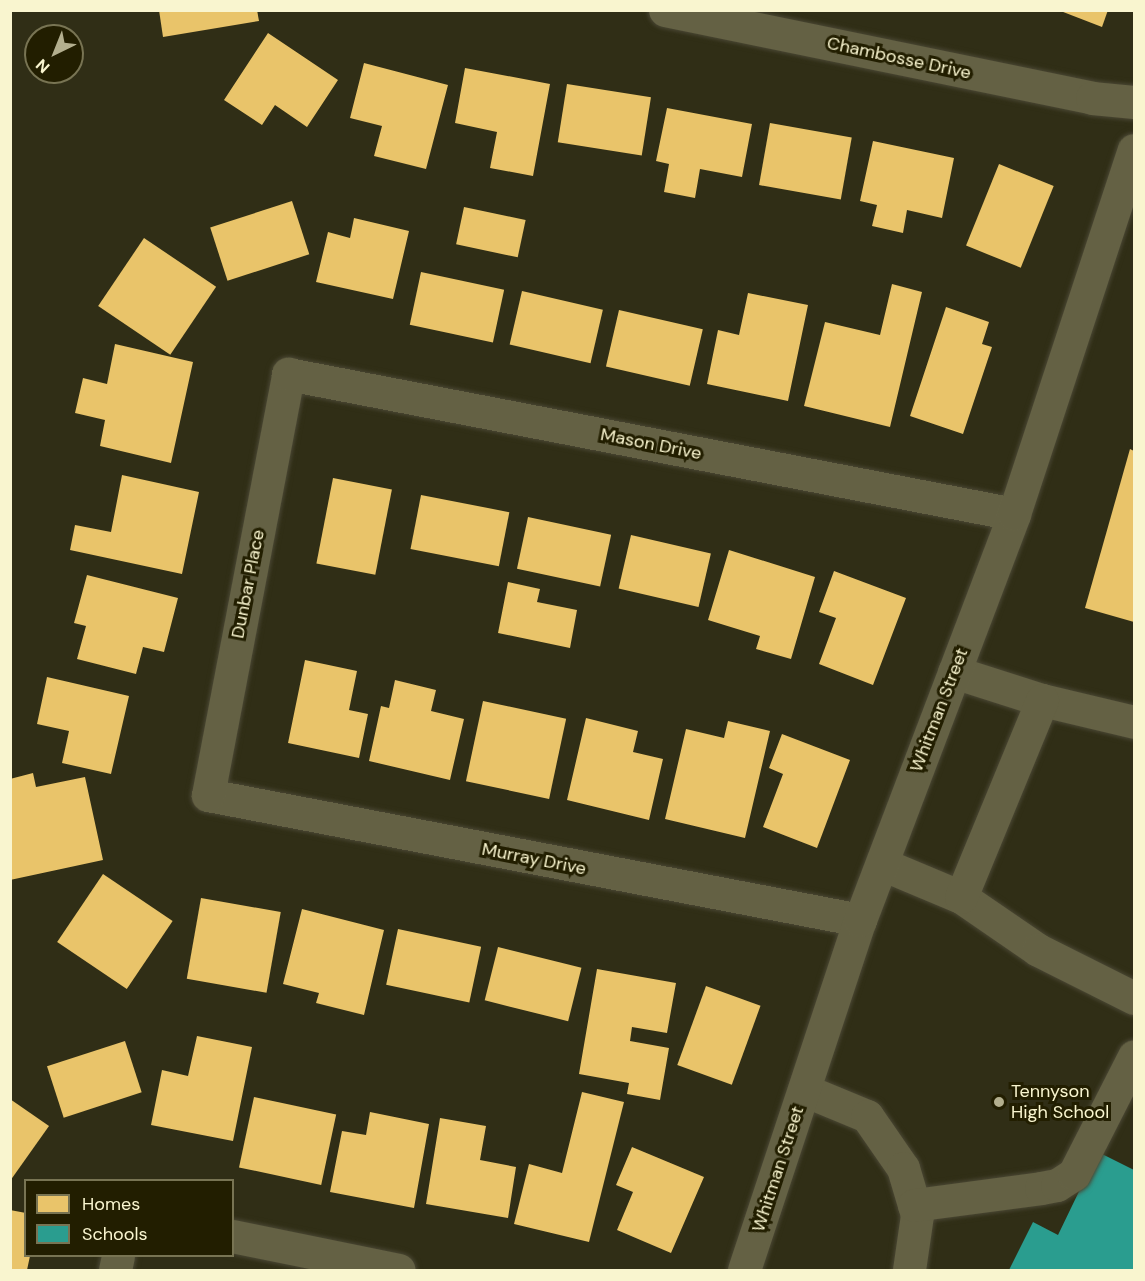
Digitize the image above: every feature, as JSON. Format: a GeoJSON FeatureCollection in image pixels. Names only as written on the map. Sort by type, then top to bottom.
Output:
{"type":"FeatureCollection","features":[{"type":"Feature","properties":{"kind":"street","name":"Chambosse Drive"},"geometry":{"type":"LineString","coordinates":[[665,10],[1092,98],[1134,102]]}},
{"type":"Feature","properties":{"kind":"street","name":"Whitman Street"},"geometry":{"type":"LineString","coordinates":[[744,1270],[860,920],[1014,514],[1134,150]]}},
{"type":"Feature","properties":{"kind":"street","name":"Mason Drive"},"geometry":{"type":"LineString","coordinates":[[288,374],[1014,514]]}},
{"type":"Feature","properties":{"kind":"street","name":"Dunbar Place"},"geometry":{"type":"LineString","coordinates":[[208,795],[288,374]]}},
{"type":"Feature","properties":{"kind":"street"},"geometry":{"type":"LineString","coordinates":[[954,672],[1042,700],[1134,722]]}},
{"type":"Feature","properties":{"kind":"street"},"geometry":{"type":"LineString","coordinates":[[961,897],[1042,700]]}},
{"type":"Feature","properties":{"kind":"street","name":"Murray Drive"},"geometry":{"type":"LineString","coordinates":[[208,795],[860,920]]}},
{"type":"Feature","properties":{"kind":"street"},"geometry":{"type":"LineString","coordinates":[[882,864],[961,897],[1038,950],[1134,998]]}},
{"type":"Feature","properties":{"kind":"street"},"geometry":{"type":"LineString","coordinates":[[914,1205],[1057,1185],[1074,1174],[1134,1056]]}},
{"type":"Feature","properties":{"kind":"street"},"geometry":{"type":"LineString","coordinates":[[804,1090],[867,1116],[903,1168],[917,1215],[909,1270]]}},
{"type":"Feature","properties":{"kind":"street"},"geometry":{"type":"LineString","coordinates":[[234,1236],[399,1270]]}},
{"type":"Feature","properties":{"kind":"building: Homes"},"geometry":{"type":"Polygon","coordinates":[[[159,10],[257,10],[259,21],[163,37],[159,10]]]}},
{"type":"Feature","properties":{"kind":"building: Homes"},"geometry":{"type":"Polygon","coordinates":[[[1058,10],[1108,10],[1102,27],[1058,10]]]}},
{"type":"Feature","properties":{"kind":"building: Homes"},"geometry":{"type":"Polygon","coordinates":[[[268,33],[338,80],[307,127],[275,105],[262,125],[224,100],[268,33]]]}},
{"type":"Feature","properties":{"kind":"building: Homes"},"geometry":{"type":"Polygon","coordinates":[[[364,63],[448,85],[426,169],[374,156],[382,126],[350,118],[364,63]]]}},
{"type":"Feature","properties":{"kind":"building: Homes"},"geometry":{"type":"Polygon","coordinates":[[[465,68],[550,84],[533,176],[490,168],[497,132],[455,123],[465,68]]]}},
{"type":"Feature","properties":{"kind":"building: Homes"},"geometry":{"type":"Polygon","coordinates":[[[567,84],[651,97],[642,156],[558,142],[567,84]]]}},
{"type":"Feature","properties":{"kind":"building: Homes"},"geometry":{"type":"Polygon","coordinates":[[[667,108],[752,124],[742,177],[700,169],[695,198],[664,192],[669,164],[656,161],[667,108]]]}},
{"type":"Feature","properties":{"kind":"building: Homes"},"geometry":{"type":"Polygon","coordinates":[[[770,123],[852,137],[841,199],[759,185],[770,123]]]}},
{"type":"Feature","properties":{"kind":"building: Homes"},"geometry":{"type":"Polygon","coordinates":[[[873,141],[954,158],[942,218],[907,210],[903,233],[872,226],[877,205],[860,201],[873,141]]]}},
{"type":"Feature","properties":{"kind":"building: Homes"},"geometry":{"type":"Polygon","coordinates":[[[999,164],[1054,186],[1021,268],[966,246],[999,164]]]}},
{"type":"Feature","properties":{"kind":"building: Homes"},"geometry":{"type":"Polygon","coordinates":[[[292,201],[309,254],[228,281],[210,228],[292,201]]]}},
{"type":"Feature","properties":{"kind":"building: Homes"},"geometry":{"type":"Polygon","coordinates":[[[464,207],[526,220],[518,257],[456,244],[464,207]]]}},
{"type":"Feature","properties":{"kind":"building: Homes"},"geometry":{"type":"Polygon","coordinates":[[[354,218],[409,231],[393,299],[316,282],[328,232],[350,238],[354,218]]]}},
{"type":"Feature","properties":{"kind":"building: Homes"},"geometry":{"type":"Polygon","coordinates":[[[144,238],[216,287],[170,355],[98,306],[144,238]]]}},
{"type":"Feature","properties":{"kind":"building: Homes"},"geometry":{"type":"Polygon","coordinates":[[[421,272],[504,290],[493,342],[410,325],[421,272]]]}},
{"type":"Feature","properties":{"kind":"building: Homes"},"geometry":{"type":"Polygon","coordinates":[[[892,284],[922,292],[890,427],[804,406],[825,322],[880,335],[892,284]]]}},
{"type":"Feature","properties":{"kind":"building: Homes"},"geometry":{"type":"Polygon","coordinates":[[[522,291],[603,310],[591,363],[510,345],[522,291]]]}},
{"type":"Feature","properties":{"kind":"building: Homes"},"geometry":{"type":"Polygon","coordinates":[[[748,293],[808,305],[788,401],[707,384],[718,330],[739,335],[748,293]]]}},
{"type":"Feature","properties":{"kind":"building: Homes"},"geometry":{"type":"Polygon","coordinates":[[[946,307],[989,322],[982,344],[992,347],[963,434],[910,416],[946,307]]]}},
{"type":"Feature","properties":{"kind":"building: Homes"},"geometry":{"type":"Polygon","coordinates":[[[619,310],[703,329],[690,386],[606,367],[619,310]]]}},
{"type":"Feature","properties":{"kind":"building: Homes"},"geometry":{"type":"Polygon","coordinates":[[[115,344],[193,362],[171,463],[100,446],[105,420],[75,413],[83,378],[107,384],[115,344]]]}},
{"type":"Feature","properties":{"kind":"building: Homes"},"geometry":{"type":"Polygon","coordinates":[[[1130,449],[1134,451],[1134,622],[1085,608],[1130,449]]]}},
{"type":"Feature","properties":{"kind":"building: Homes"},"geometry":{"type":"Polygon","coordinates":[[[122,475],[199,492],[182,574],[70,550],[75,525],[111,532],[122,475]]]}},
{"type":"Feature","properties":{"kind":"building: Homes"},"geometry":{"type":"Polygon","coordinates":[[[333,478],[392,489],[375,575],[316,563],[333,478]]]}},
{"type":"Feature","properties":{"kind":"building: Homes"},"geometry":{"type":"Polygon","coordinates":[[[421,495],[509,512],[499,566],[411,549],[421,495]]]}},
{"type":"Feature","properties":{"kind":"building: Homes"},"geometry":{"type":"Polygon","coordinates":[[[528,517],[611,535],[600,587],[517,569],[528,517]]]}},
{"type":"Feature","properties":{"kind":"building: Homes"},"geometry":{"type":"Polygon","coordinates":[[[631,535],[711,553],[699,607],[619,589],[631,535]]]}},
{"type":"Feature","properties":{"kind":"building: Homes"},"geometry":{"type":"Polygon","coordinates":[[[729,550],[815,577],[791,659],[756,649],[760,636],[708,620],[729,550]]]}},
{"type":"Feature","properties":{"kind":"building: Homes"},"geometry":{"type":"Polygon","coordinates":[[[834,571],[906,598],[873,685],[819,664],[836,618],[819,612],[834,571]]]}},
{"type":"Feature","properties":{"kind":"building: Homes"},"geometry":{"type":"Polygon","coordinates":[[[87,575],[178,598],[164,652],[143,647],[136,674],[77,659],[86,626],[74,623],[87,575]]]}},
{"type":"Feature","properties":{"kind":"building: Homes"},"geometry":{"type":"Polygon","coordinates":[[[508,582],[540,589],[537,602],[577,610],[570,648],[498,633],[508,582]]]}},
{"type":"Feature","properties":{"kind":"building: Homes"},"geometry":{"type":"Polygon","coordinates":[[[305,660],[357,671],[349,710],[368,714],[359,758],[288,743],[305,660]]]}},
{"type":"Feature","properties":{"kind":"building: Homes"},"geometry":{"type":"Polygon","coordinates":[[[47,677],[129,696],[111,774],[62,763],[69,731],[37,724],[47,677]]]}},
{"type":"Feature","properties":{"kind":"building: Homes"},"geometry":{"type":"Polygon","coordinates":[[[395,680],[436,690],[431,711],[464,719],[450,780],[369,761],[381,706],[389,708],[395,680]]]}},
{"type":"Feature","properties":{"kind":"building: Homes"},"geometry":{"type":"Polygon","coordinates":[[[483,701],[566,719],[549,799],[466,781],[483,701]]]}},
{"type":"Feature","properties":{"kind":"building: Homes"},"geometry":{"type":"Polygon","coordinates":[[[586,718],[638,731],[633,752],[663,759],[649,820],[567,800],[586,718]]]}},
{"type":"Feature","properties":{"kind":"building: Homes"},"geometry":{"type":"Polygon","coordinates":[[[728,721],[770,731],[745,838],[665,819],[686,729],[724,738],[728,721]]]}},
{"type":"Feature","properties":{"kind":"building: Homes"},"geometry":{"type":"Polygon","coordinates":[[[782,734],[850,760],[817,848],[763,827],[783,774],[769,768],[782,734]]]}},
{"type":"Feature","properties":{"kind":"building: Homes"},"geometry":{"type":"Polygon","coordinates":[[[33,773],[36,787],[85,777],[103,860],[10,880],[10,779],[33,773]]]}},
{"type":"Feature","properties":{"kind":"building: Homes"},"geometry":{"type":"Polygon","coordinates":[[[103,874],[173,921],[127,989],[57,942],[103,874]]]}},
{"type":"Feature","properties":{"kind":"building: Homes"},"geometry":{"type":"Polygon","coordinates":[[[201,898],[281,912],[267,993],[187,979],[201,898]]]}},
{"type":"Feature","properties":{"kind":"building: Homes"},"geometry":{"type":"Polygon","coordinates":[[[302,909],[384,930],[364,1015],[316,1003],[319,993],[283,984],[302,909]]]}},
{"type":"Feature","properties":{"kind":"building: Homes"},"geometry":{"type":"Polygon","coordinates":[[[398,929],[481,947],[469,1002],[386,985],[398,929]]]}},
{"type":"Feature","properties":{"kind":"building: Homes"},"geometry":{"type":"Polygon","coordinates":[[[498,947],[581,968],[568,1021],[485,1000],[498,947]]]}},
{"type":"Feature","properties":{"kind":"building: Homes"},"geometry":{"type":"Polygon","coordinates":[[[597,969],[676,983],[667,1033],[632,1027],[630,1041],[669,1048],[660,1100],[627,1094],[629,1083],[579,1074],[597,969]]]}},
{"type":"Feature","properties":{"kind":"building: Homes"},"geometry":{"type":"Polygon","coordinates":[[[706,986],[761,1006],[732,1085],[677,1065],[706,986]]]}},
{"type":"Feature","properties":{"kind":"building: Homes"},"geometry":{"type":"Polygon","coordinates":[[[197,1036],[252,1047],[233,1141],[151,1125],[162,1070],[188,1076],[197,1036]]]}},
{"type":"Feature","properties":{"kind":"building: Homes"},"geometry":{"type":"Polygon","coordinates":[[[125,1041],[142,1092],[64,1118],[47,1066],[125,1041]]]}},
{"type":"Feature","properties":{"kind":"building: Homes"},"geometry":{"type":"Polygon","coordinates":[[[582,1092],[624,1102],[589,1242],[514,1224],[529,1164],[562,1173],[582,1092]]]}},
{"type":"Feature","properties":{"kind":"building: Homes"},"geometry":{"type":"Polygon","coordinates":[[[254,1097],[336,1114],[321,1185],[239,1167],[254,1097]]]}},
{"type":"Feature","properties":{"kind":"building: Homes"},"geometry":{"type":"Polygon","coordinates":[[[10,1099],[49,1126],[10,1181],[10,1099]]]}},
{"type":"Feature","properties":{"kind":"building: Homes"},"geometry":{"type":"Polygon","coordinates":[[[370,1112],[429,1124],[414,1208],[330,1192],[342,1131],[366,1135],[370,1112]]]}},
{"type":"Feature","properties":{"kind":"building: Homes"},"geometry":{"type":"Polygon","coordinates":[[[440,1118],[486,1126],[480,1160],[516,1167],[508,1218],[426,1204],[440,1118]]]}},
{"type":"Feature","properties":{"kind":"building: Homes"},"geometry":{"type":"Polygon","coordinates":[[[632,1147],[704,1177],[671,1253],[617,1230],[633,1192],[616,1185],[632,1147]]]}},
{"type":"Feature","properties":{"kind":"building: Homes"},"geometry":{"type":"Polygon","coordinates":[[[10,1210],[24,1213],[24,1257],[30,1257],[27,1270],[10,1270],[10,1210]]]}},
{"type":"Feature","properties":{"kind":"building: Schools"},"geometry":{"type":"Polygon","coordinates":[[[1098,1152],[1134,1170],[1134,1270],[1009,1270],[1033,1222],[1058,1235],[1098,1152]]]}},
{"type":"Feature","properties":{"kind":"place","name":"Tennyson High School"},"geometry":{"type":"Point","coordinates":[999,1102]}}]}
